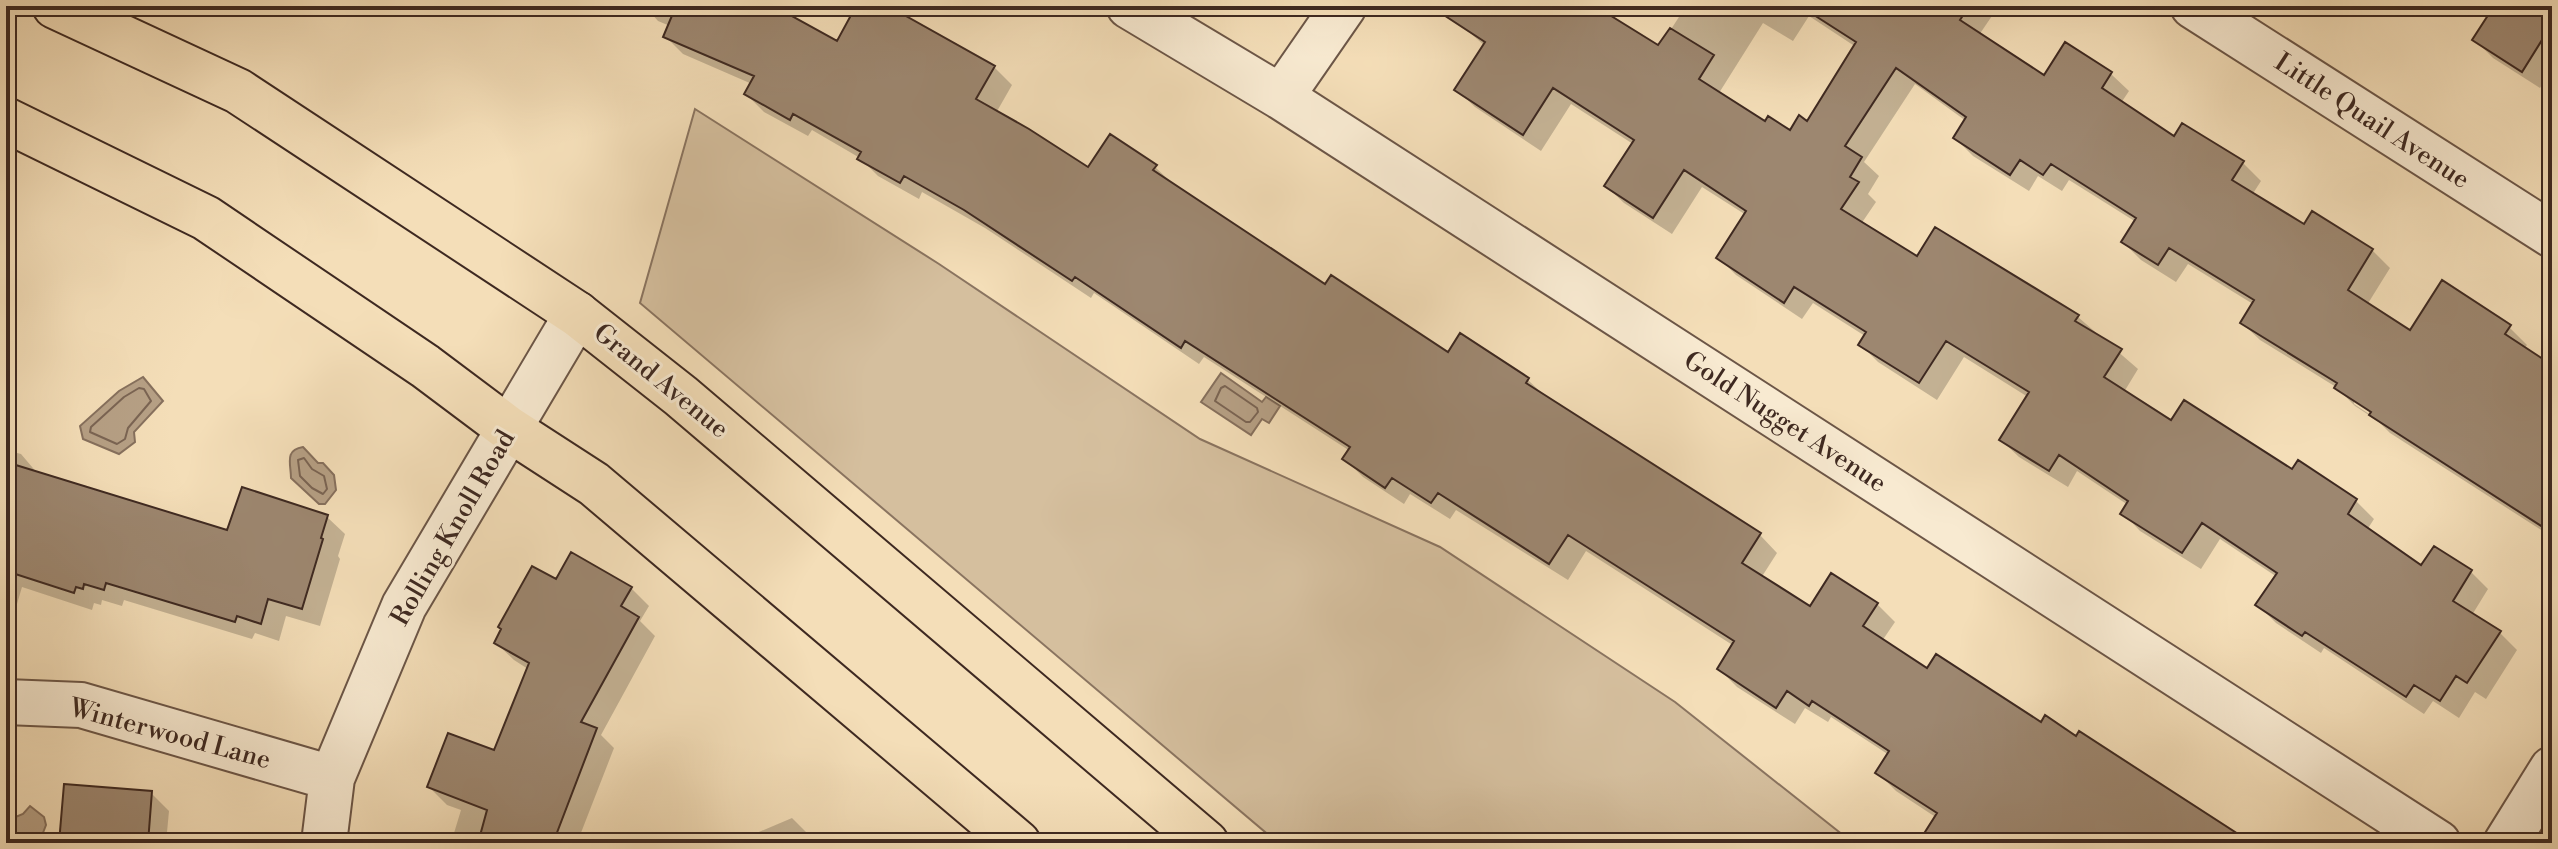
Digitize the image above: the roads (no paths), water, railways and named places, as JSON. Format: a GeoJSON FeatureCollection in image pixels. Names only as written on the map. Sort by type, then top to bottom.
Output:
{"type":"FeatureCollection","features":[{"type":"Feature","properties":{"kind":"main road","name":"Grand Avenue"},"geometry":{"type":"LineString","coordinates":[[55,6],[238,91],[577,314],[693,405],[1206,843]]}},
{"type":"Feature","properties":{"kind":"main road"},"geometry":{"type":"LineString","coordinates":[[6,120],[206,218],[425,366],[509,429],[594,484],[1018,843]]}},
{"type":"Feature","properties":{"kind":"street","name":"Gold Nugget Avenue"},"geometry":{"type":"LineString","coordinates":[[1129,6],[1281,97],[2438,843]]}},
{"type":"Feature","properties":{"kind":"street"},"geometry":{"type":"LineString","coordinates":[[1281,97],[1344,6]]}},
{"type":"Feature","properties":{"kind":"street","name":"Little Quail Avenue"},"geometry":{"type":"LineString","coordinates":[[2193,6],[2552,235]]}},
{"type":"Feature","properties":{"kind":"street","name":"Rolling Knoll Road"},"geometry":{"type":"LineString","coordinates":[[324,843],[332,778],[404,606],[577,314]]}},
{"type":"Feature","properties":{"kind":"street","name":"Winterwood Lane"},"geometry":{"type":"LineString","coordinates":[[6,702],[81,705],[332,778]]}},
{"type":"Feature","properties":{"kind":"street"},"geometry":{"type":"LineString","coordinates":[[2506,843],[2552,769]]}},
{"type":"Feature","properties":{"kind":"water"},"geometry":{"type":"Polygon","coordinates":[[[1221,373],[1262,402],[1266,397],[1280,406],[1269,423],[1262,419],[1251,435],[1201,402],[1221,373]]]}},
{"type":"Feature","properties":{"kind":"water"},"geometry":{"type":"Polygon","coordinates":[[[143,377],[163,401],[134,432],[135,442],[119,454],[83,439],[80,426],[119,391],[143,377]]]}},
{"type":"Feature","properties":{"kind":"water"},"geometry":{"type":"Polygon","coordinates":[[[303,447],[334,475],[336,490],[325,504],[319,504],[291,478],[291,454],[303,447]]]}},
{"type":"Feature","properties":{"kind":"water"},"geometry":{"type":"Polygon","coordinates":[[[30,806],[44,817],[46,825],[39,843],[13,843],[13,818],[23,814],[30,806]]]}}]}
